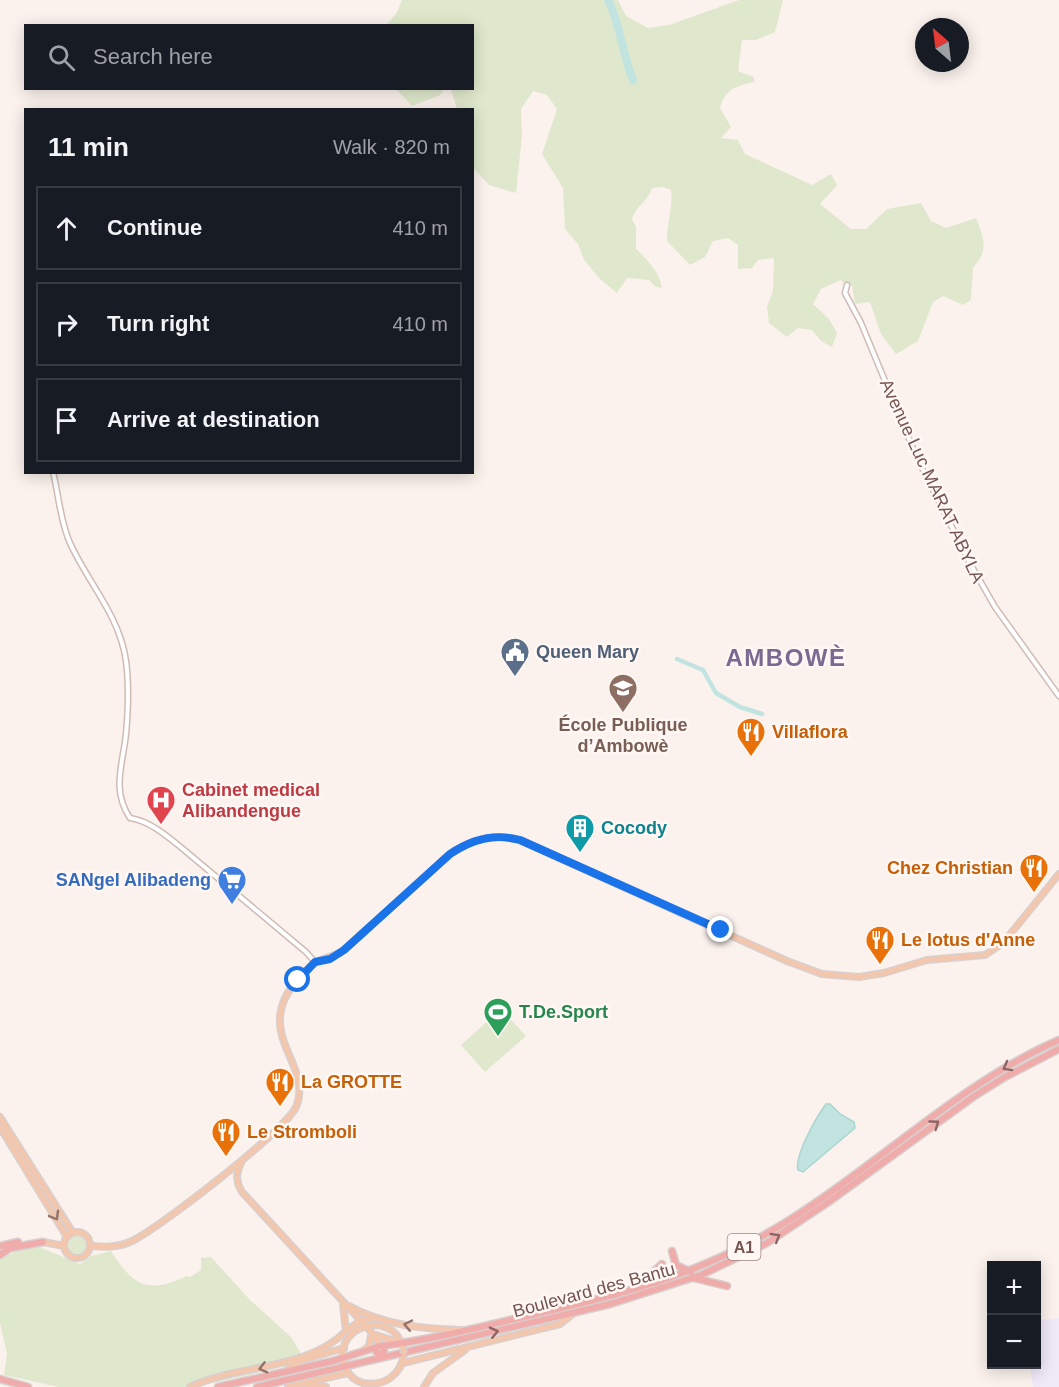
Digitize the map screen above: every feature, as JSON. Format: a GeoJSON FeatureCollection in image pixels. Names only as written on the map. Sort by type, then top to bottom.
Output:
{"type":"FeatureCollection","features":[{"type":"Feature","properties":{"kind":"highway","name":"Boulevard des Bantu"},"geometry":{"type":"LineString","coordinates":[[257,1387],[396,1355],[403,1348],[418,1341],[692,1275],[791,1219],[969,1090],[1059,1040]]}},
{"type":"Feature","properties":{"kind":"highway","name":"Boulevard des Bantu"},"geometry":{"type":"LineString","coordinates":[[218,1387],[286,1372],[345,1365],[360,1353],[467,1338],[647,1295],[748,1253],[784,1233],[980,1093],[1059,1049]]}},
{"type":"Feature","properties":{"kind":"highway"},"geometry":{"type":"LineString","coordinates":[[0,1246],[21,1242],[43,1242]]}},
{"type":"Feature","properties":{"kind":"highway"},"geometry":{"type":"LineString","coordinates":[[0,1255],[10,1248],[43,1242]]}},
{"type":"Feature","properties":{"kind":"highway"},"geometry":{"type":"LineString","coordinates":[[672,1251],[676,1266],[692,1275],[727,1286]]}},
{"type":"Feature","properties":{"kind":"highway"},"geometry":{"type":"LineString","coordinates":[[634,1290],[662,1264]]}},
{"type":"Feature","properties":{"kind":"highway"},"geometry":{"type":"LineString","coordinates":[[345,1365],[380,1351],[467,1338]]}},
{"type":"Feature","properties":{"kind":"highway"},"geometry":{"type":"LineString","coordinates":[[0,1379],[28,1387]]}},
{"type":"Feature","properties":{"kind":"main road"},"geometry":{"type":"LineString","coordinates":[[90,1246],[115,1247],[140,1237],[224,1175],[289,1116],[297,1104],[298,1083],[282,1039],[280,1017],[287,994],[315,962],[330,959],[344,950],[450,854],[469,843],[492,837],[520,840],[793,963],[822,974],[846,977],[885,973],[933,959],[985,955],[1004,943],[1059,874]]}},
{"type":"Feature","properties":{"kind":"main road"},"geometry":{"type":"LineString","coordinates":[[0,1117],[73,1233]]}},
{"type":"Feature","properties":{"kind":"main road"},"geometry":{"type":"LineString","coordinates":[[0,1127],[67,1237]]}},
{"type":"Feature","properties":{"kind":"main road"},"geometry":{"type":"LineString","coordinates":[[243,1159],[236,1173],[237,1181],[248,1199],[372,1335],[380,1351]]}},
{"type":"Feature","properties":{"kind":"main road"},"geometry":{"type":"LineString","coordinates":[[224,1175],[237,1181]]}},
{"type":"Feature","properties":{"kind":"main road"},"geometry":{"type":"LineString","coordinates":[[73,1233],[85,1235],[90,1246],[84,1256],[76,1258],[69,1256],[64,1246],[67,1237],[73,1233]]}},
{"type":"Feature","properties":{"kind":"main road"},"geometry":{"type":"LineString","coordinates":[[43,1242],[64,1246]]}},
{"type":"Feature","properties":{"kind":"main road"},"geometry":{"type":"LineString","coordinates":[[343,1303],[373,1318],[416,1327],[466,1330]]}},
{"type":"Feature","properties":{"kind":"main road"},"geometry":{"type":"LineString","coordinates":[[343,1303],[346,1331]]}},
{"type":"Feature","properties":{"kind":"main road"},"geometry":{"type":"LineString","coordinates":[[403,1363],[560,1324],[574,1313]]}},
{"type":"Feature","properties":{"kind":"main road"},"geometry":{"type":"LineString","coordinates":[[190,1387],[288,1361],[335,1343],[346,1331],[363,1325],[380,1324],[390,1328],[403,1348],[403,1363],[392,1379],[374,1385],[355,1380],[345,1365],[344,1348],[351,1334],[363,1325],[373,1318]]}},
{"type":"Feature","properties":{"kind":"main road"},"geometry":{"type":"LineString","coordinates":[[372,1335],[390,1341],[418,1341]]}},
{"type":"Feature","properties":{"kind":"main road"},"geometry":{"type":"LineString","coordinates":[[360,1353],[369,1346],[372,1335]]}},
{"type":"Feature","properties":{"kind":"main road"},"geometry":{"type":"LineString","coordinates":[[286,1372],[299,1361],[344,1348]]}},
{"type":"Feature","properties":{"kind":"main road"},"geometry":{"type":"LineString","coordinates":[[424,1387],[433,1374],[469,1348]]}},
{"type":"Feature","properties":{"kind":"main road"},"geometry":{"type":"LineString","coordinates":[[288,1387],[301,1384],[345,1365]]}},
{"type":"Feature","properties":{"kind":"main road"},"geometry":{"type":"LineString","coordinates":[[301,1384],[326,1387]]}},
{"type":"Feature","properties":{"kind":"street","name":"Avenue Luc MARAT ABYLA"},"geometry":{"type":"LineString","coordinates":[[847,285],[845,293],[861,323],[917,458],[970,565],[995,607],[1059,696]]}},
{"type":"Feature","properties":{"kind":"street"},"geometry":{"type":"LineString","coordinates":[[52,474],[68,540],[107,608],[123,644],[126,664],[126,736],[120,763],[119,787],[124,809],[130,818],[147,824],[183,849],[315,962]]}},
{"type":"Feature","properties":{"kind":"shaded area"},"geometry":{"type":"Polygon","coordinates":[[[1059,1318],[1059,1387],[1033,1387],[1031,1369],[1041,1369],[1041,1320],[1059,1318]]]}},
{"type":"Feature","properties":{"kind":"green space"},"geometry":{"type":"Polygon","coordinates":[[[402,0],[618,0],[626,16],[648,28],[669,25],[739,0],[783,0],[775,32],[756,40],[742,40],[738,71],[754,77],[754,82],[732,89],[725,96],[720,108],[731,127],[721,138],[738,140],[745,154],[812,185],[831,174],[837,185],[820,204],[851,229],[866,229],[887,209],[921,203],[931,221],[946,228],[976,218],[984,243],[982,255],[973,267],[971,300],[963,305],[943,296],[933,302],[918,341],[896,354],[881,334],[870,302],[855,304],[852,286],[845,285],[841,280],[821,289],[813,304],[829,319],[837,333],[832,347],[821,341],[812,330],[798,328],[787,337],[769,323],[767,307],[773,291],[774,258],[758,260],[752,268],[738,269],[738,245],[728,238],[713,241],[705,257],[690,265],[667,241],[671,190],[663,187],[652,188],[632,219],[636,227],[636,249],[656,272],[662,288],[656,287],[649,280],[627,278],[617,293],[599,278],[584,260],[578,244],[565,229],[563,188],[542,154],[557,109],[547,95],[533,91],[521,109],[522,136],[516,193],[489,185],[474,168],[474,108],[457,108],[451,90],[474,90],[474,24],[387,24],[396,14],[402,0]]]}},
{"type":"Feature","properties":{"kind":"green space"},"geometry":{"type":"Polygon","coordinates":[[[397,90],[444,90],[440,95],[412,106],[397,90]]]}},
{"type":"Feature","properties":{"kind":"green space"},"geometry":{"type":"Polygon","coordinates":[[[501,1009],[526,1036],[485,1072],[461,1045],[501,1009]]]}},
{"type":"Feature","properties":{"kind":"green space"},"geometry":{"type":"Polygon","coordinates":[[[77,1236],[83,1239],[86,1245],[83,1251],[77,1254],[71,1251],[68,1245],[71,1239],[77,1236]]]}},
{"type":"Feature","properties":{"kind":"green space"},"geometry":{"type":"Polygon","coordinates":[[[40,1247],[80,1264],[91,1256],[111,1251],[127,1273],[143,1284],[152,1285],[162,1285],[190,1277],[201,1270],[201,1258],[211,1257],[250,1300],[291,1337],[306,1362],[194,1387],[58,1387],[4,1375],[7,1354],[0,1323],[0,1260],[15,1251],[40,1247]]]}},
{"type":"Feature","properties":{"kind":"water"},"geometry":{"type":"Polygon","coordinates":[[[826,1104],[830,1104],[840,1114],[854,1122],[855,1128],[803,1172],[798,1170],[799,1155],[812,1126],[826,1104]]]}},
{"type":"Feature","properties":{"kind":"waterway"},"geometry":{"type":"LineString","coordinates":[[608,0],[633,80]]}},
{"type":"Feature","properties":{"kind":"waterway"},"geometry":{"type":"LineString","coordinates":[[677,659],[703,670],[716,693],[740,707],[762,714]]}},
{"type":"Feature","properties":{"kind":"place","name":"Queen Mary"},"geometry":{"type":"Point","coordinates":[515,678]}},
{"type":"Feature","properties":{"kind":"place","name":"École Publique d’Ambowè"},"geometry":{"type":"Point","coordinates":[623,714]}},
{"type":"Feature","properties":{"kind":"place","name":"Villaflora"},"geometry":{"type":"Point","coordinates":[751,758]}},
{"type":"Feature","properties":{"kind":"place","name":"Cabinet medical Alibandengue"},"geometry":{"type":"Point","coordinates":[161,826]}},
{"type":"Feature","properties":{"kind":"place","name":"Cocody"},"geometry":{"type":"Point","coordinates":[580,854]}},
{"type":"Feature","properties":{"kind":"place","name":"Chez Christian"},"geometry":{"type":"Point","coordinates":[1034,894]}},
{"type":"Feature","properties":{"kind":"place","name":"SANgel Alibadeng"},"geometry":{"type":"Point","coordinates":[232,906]}},
{"type":"Feature","properties":{"kind":"place","name":"Le lotus d'Anne"},"geometry":{"type":"Point","coordinates":[880,966]}},
{"type":"Feature","properties":{"kind":"place","name":"T.De.Sport"},"geometry":{"type":"Point","coordinates":[498,1038]}},
{"type":"Feature","properties":{"kind":"place","name":"La GROTTE"},"geometry":{"type":"Point","coordinates":[280,1108]}},
{"type":"Feature","properties":{"kind":"place","name":"Le Stromboli"},"geometry":{"type":"Point","coordinates":[226,1158]}},
{"type":"Feature","properties":{"kind":"district","name":"AMBOWÈ"},"geometry":{"type":"Point","coordinates":[786,658]}},
{"type":"Feature","properties":{"kind":"route"},"geometry":{"type":"LineString","coordinates":[[298,980],[315,962],[330,959],[344,950],[450,854],[469,843],[492,837],[520,840],[721,930]]}}]}
